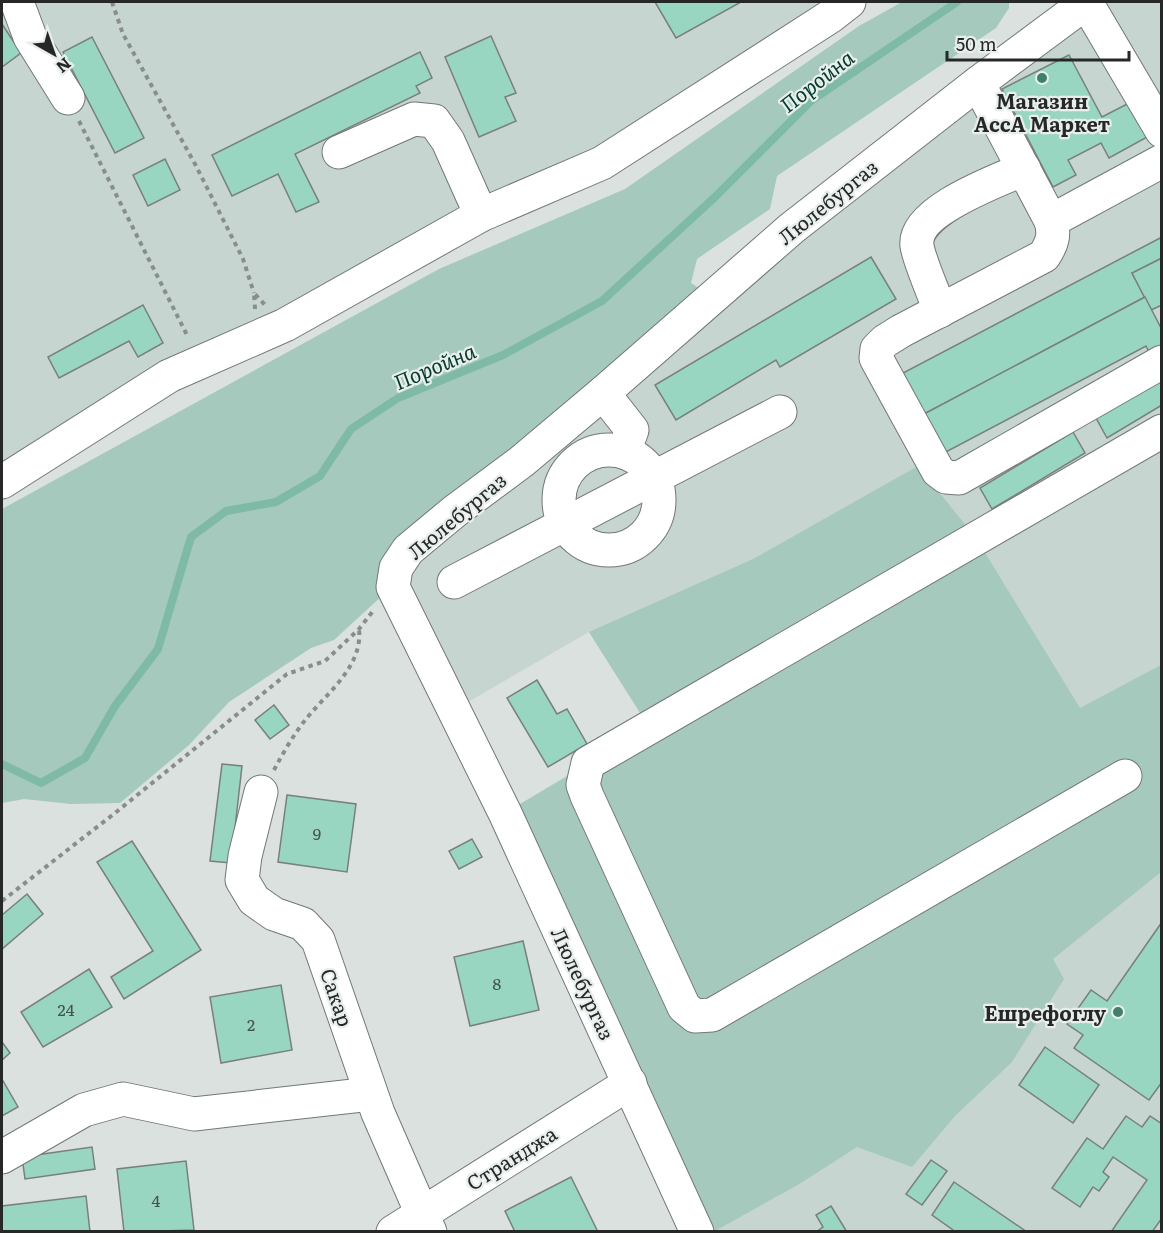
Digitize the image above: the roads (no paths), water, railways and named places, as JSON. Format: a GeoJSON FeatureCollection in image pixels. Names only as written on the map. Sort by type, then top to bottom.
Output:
{"type":"FeatureCollection","features":[{"type":"Feature","properties":{"kind":"street"},"geometry":{"type":"LineString","coordinates":[[16,2],[30,37],[68,98]]}},
{"type":"Feature","properties":{"kind":"street"},"geometry":{"type":"LineString","coordinates":[[2,482],[169,376],[285,325],[481,215],[602,163],[831,16],[849,2]]}},
{"type":"Feature","properties":{"kind":"street"},"geometry":{"type":"LineString","coordinates":[[1086,2],[1161,131]]}},
{"type":"Feature","properties":{"kind":"street","name":"Люлебургаз"},"geometry":{"type":"LineString","coordinates":[[698,1232],[505,813],[393,586],[396,568],[408,550],[454,511],[521,462],[792,228],[978,82],[1086,2]]}},
{"type":"Feature","properties":{"kind":"street"},"geometry":{"type":"LineString","coordinates":[[978,82],[1052,221],[1054,232],[1051,246],[1044,256],[885,341],[877,349],[876,358],[938,471],[946,477],[959,478],[1161,362]]}},
{"type":"Feature","properties":{"kind":"street"},"geometry":{"type":"LineString","coordinates":[[339,152],[414,118],[434,121],[448,141],[481,215]]}},
{"type":"Feature","properties":{"kind":"street"},"geometry":{"type":"LineString","coordinates":[[1052,221],[1161,161]]}},
{"type":"Feature","properties":{"kind":"street"},"geometry":{"type":"LineString","coordinates":[[940,311],[916,244],[921,230],[942,207],[1024,168]]}},
{"type":"Feature","properties":{"kind":"street"},"geometry":{"type":"LineString","coordinates":[[603,393],[632,430],[624,452]]}},
{"type":"Feature","properties":{"kind":"street"},"geometry":{"type":"LineString","coordinates":[[454,582],[780,412]]}},
{"type":"Feature","properties":{"kind":"street"},"geometry":{"type":"LineString","coordinates":[[1125,776],[712,1016],[695,1016],[684,1007],[605,840],[583,785],[588,762],[1161,431]]}},
{"type":"Feature","properties":{"kind":"street"},"geometry":{"type":"LineString","coordinates":[[609,450],[624,452],[641,462],[654,478],[658,493],[658,508],[653,522],[644,535],[632,544],[617,549],[602,549],[587,545],[575,537],[565,524],[560,511],[559,496],[562,481],[570,468],[581,458],[594,452],[609,450]]}},
{"type":"Feature","properties":{"kind":"street","name":"Сакар"},"geometry":{"type":"LineString","coordinates":[[261,792],[245,856],[242,880],[254,900],[274,914],[303,924],[318,940],[378,1113],[425,1222]]}},
{"type":"Feature","properties":{"kind":"street","name":"Странджа"},"geometry":{"type":"LineString","coordinates":[[393,1232],[425,1222],[630,1083]]}},
{"type":"Feature","properties":{"kind":"street"},"geometry":{"type":"LineString","coordinates":[[2,1157],[84,1110],[123,1099],[194,1114],[371,1094]]}},
{"type":"Feature","properties":{"kind":"waterway","name":"Поройна"},"geometry":{"type":"LineString","coordinates":[[2,764],[41,783],[85,758],[115,706],[158,649],[191,537],[226,511],[276,502],[320,476],[351,429],[398,398],[503,355],[602,301],[715,197],[811,101],[957,2]]}},
{"type":"Feature","properties":{"kind":"place","name":"Магазин АссА Маркет"},"geometry":{"type":"Point","coordinates":[1042,78]}},
{"type":"Feature","properties":{"kind":"place","name":"Ешрефоглу"},"geometry":{"type":"Point","coordinates":[1118,1012]}}]}
